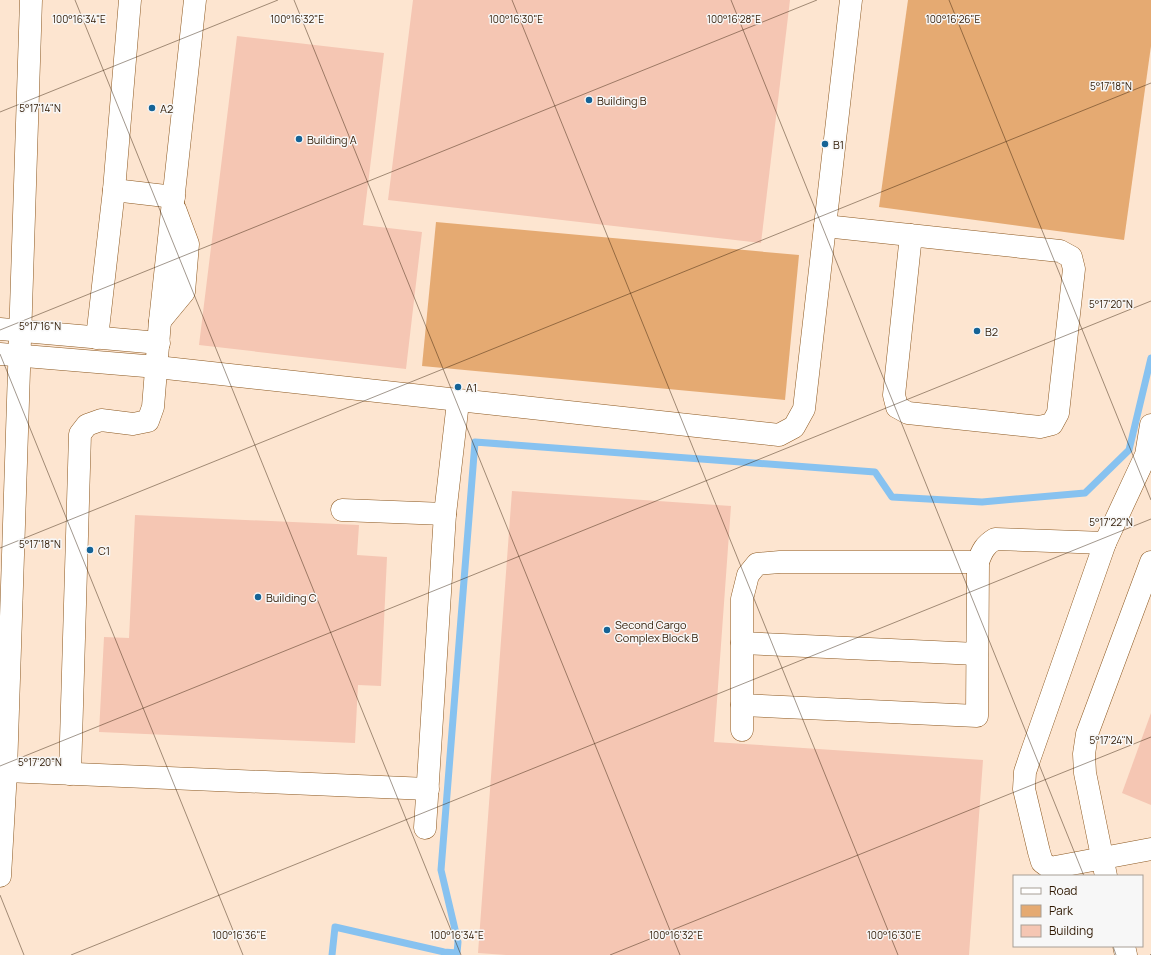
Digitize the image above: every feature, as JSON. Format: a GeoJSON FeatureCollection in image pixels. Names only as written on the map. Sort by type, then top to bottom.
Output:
{"type":"FeatureCollection","features":[{"type":"Feature","properties":{"kind":"street"},"geometry":{"type":"LineString","coordinates":[[0,876],[6,771],[10,331],[31,0]]}},
{"type":"Feature","properties":{"kind":"street"},"geometry":{"type":"LineString","coordinates":[[97,338],[114,190],[130,0]]}},
{"type":"Feature","properties":{"kind":"street"},"geometry":{"type":"LineString","coordinates":[[70,774],[80,434],[87,425],[101,420],[133,424],[148,421],[153,406],[160,321],[184,292],[188,244],[174,202],[195,0]]}},
{"type":"Feature","properties":{"kind":"street"},"geometry":{"type":"LineString","coordinates":[[10,355],[157,367],[458,402],[779,435],[794,427],[804,409],[851,0]]}},
{"type":"Feature","properties":{"kind":"street"},"geometry":{"type":"LineString","coordinates":[[114,190],[174,202]]}},
{"type":"Feature","properties":{"kind":"street"},"geometry":{"type":"LineString","coordinates":[[825,226],[912,235],[1060,251],[1071,257],[1074,269],[1058,412],[1052,424],[1040,427],[1025,426],[908,413],[897,407],[894,395],[912,235]]}},
{"type":"Feature","properties":{"kind":"street"},"geometry":{"type":"LineString","coordinates":[[10,331],[158,343]]}},
{"type":"Feature","properties":{"kind":"street"},"geometry":{"type":"LineString","coordinates":[[425,828],[446,514],[458,402]]}},
{"type":"Feature","properties":{"kind":"street"},"geometry":{"type":"LineString","coordinates":[[1151,425],[1148,456],[1105,543],[1025,772],[1024,789],[1042,862],[1050,868],[1103,867],[1151,849]]}},
{"type":"Feature","properties":{"kind":"street"},"geometry":{"type":"LineString","coordinates":[[342,510],[446,514]]}},
{"type":"Feature","properties":{"kind":"street"},"geometry":{"type":"LineString","coordinates":[[742,705],[977,716],[978,562],[982,551],[987,544],[996,539],[1105,543]]}},
{"type":"Feature","properties":{"kind":"street"},"geometry":{"type":"LineString","coordinates":[[742,730],[742,599],[748,575],[757,564],[780,562],[978,562]]}},
{"type":"Feature","properties":{"kind":"street"},"geometry":{"type":"LineString","coordinates":[[1103,867],[1085,773],[1085,747],[1087,734],[1151,562]]}},
{"type":"Feature","properties":{"kind":"street"},"geometry":{"type":"LineString","coordinates":[[742,644],[977,654]]}},
{"type":"Feature","properties":{"kind":"street"},"geometry":{"type":"LineString","coordinates":[[6,771],[428,789]]}},
{"type":"Feature","properties":{"kind":"green space"},"geometry":{"type":"Polygon","coordinates":[[[908,0],[1151,0],[1151,46],[1124,240],[879,207],[908,0]]]}},
{"type":"Feature","properties":{"kind":"green space"},"geometry":{"type":"Polygon","coordinates":[[[436,222],[799,255],[785,400],[422,366],[436,222]]]}},
{"type":"Feature","properties":{"kind":"building","name":"Building B"},"geometry":{"type":"Polygon","coordinates":[[[413,0],[790,0],[761,243],[388,200],[413,0]]]}},
{"type":"Feature","properties":{"kind":"building","name":"Building A"},"geometry":{"type":"Polygon","coordinates":[[[237,36],[384,53],[363,225],[422,232],[406,369],[199,345],[237,36]]]}},
{"type":"Feature","properties":{"kind":"building","name":"Second Cargo Complex Block B"},"geometry":{"type":"Polygon","coordinates":[[[512,491],[731,506],[714,742],[983,760],[969,955],[506,955],[478,953],[512,491]]]}},
{"type":"Feature","properties":{"kind":"building","name":"Building C"},"geometry":{"type":"Polygon","coordinates":[[[135,515],[359,525],[357,555],[387,557],[381,686],[358,685],[355,743],[99,732],[104,637],[129,638],[135,515]]]}},
{"type":"Feature","properties":{"kind":"building"},"geometry":{"type":"Polygon","coordinates":[[[1151,713],[1151,805],[1122,793],[1151,713]]]}},
{"type":"Feature","properties":{"kind":"waterway"},"geometry":{"type":"LineString","coordinates":[[332,955],[335,927],[444,952],[457,953],[458,942],[441,870],[475,442],[875,472],[892,497],[982,502],[1085,493],[1129,450],[1151,358]]}},
{"type":"Feature","properties":{"kind":"place","name":"Building B"},"geometry":{"type":"Point","coordinates":[589,100]}},
{"type":"Feature","properties":{"kind":"place","name":"A2"},"geometry":{"type":"Point","coordinates":[152,108]}},
{"type":"Feature","properties":{"kind":"place","name":"Building A"},"geometry":{"type":"Point","coordinates":[299,139]}},
{"type":"Feature","properties":{"kind":"place","name":"B1"},"geometry":{"type":"Point","coordinates":[825,144]}},
{"type":"Feature","properties":{"kind":"place","name":"B2"},"geometry":{"type":"Point","coordinates":[977,331]}},
{"type":"Feature","properties":{"kind":"place","name":"A1"},"geometry":{"type":"Point","coordinates":[458,387]}},
{"type":"Feature","properties":{"kind":"place","name":"C1"},"geometry":{"type":"Point","coordinates":[90,550]}},
{"type":"Feature","properties":{"kind":"place","name":"Building C"},"geometry":{"type":"Point","coordinates":[258,597]}},
{"type":"Feature","properties":{"kind":"place","name":"Second Cargo Complex Block B"},"geometry":{"type":"Point","coordinates":[607,630]}}]}
